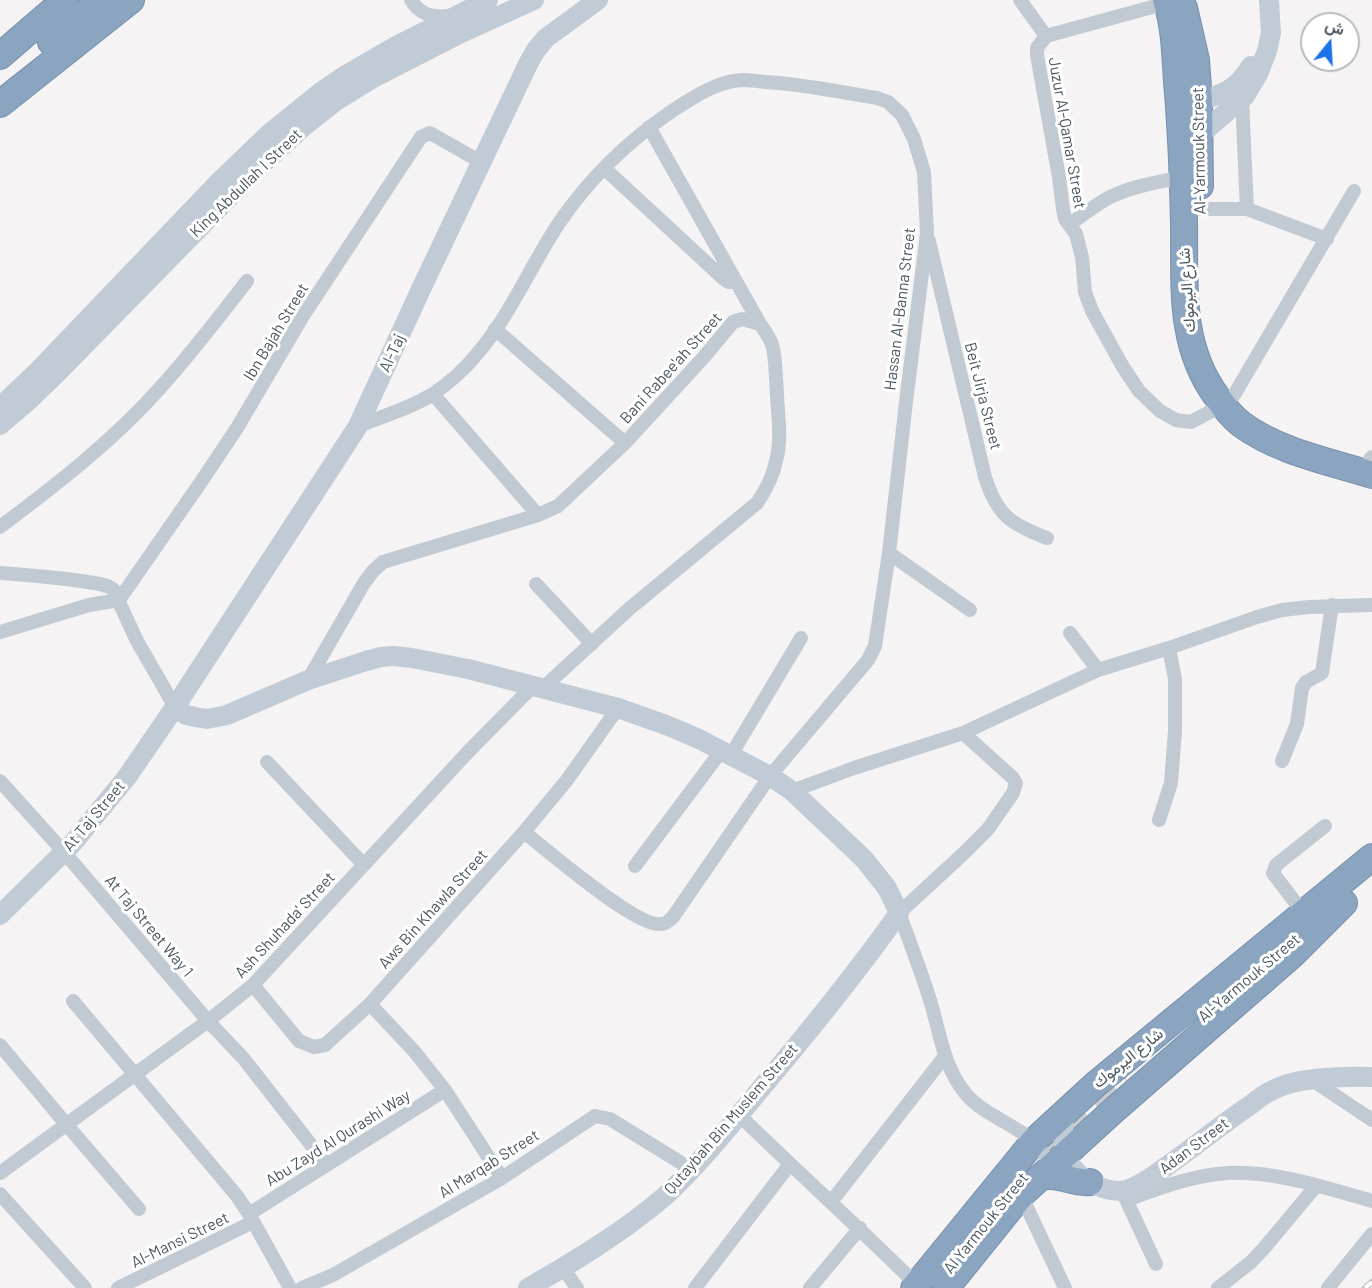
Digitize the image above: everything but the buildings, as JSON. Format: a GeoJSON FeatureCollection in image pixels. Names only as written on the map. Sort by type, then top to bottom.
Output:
{"type":"FeatureCollection","features":[{"type":"Feature","properties":{"kind":"highway"},"geometry":{"type":"LineString","coordinates":[[0,56],[65,0]]}},
{"type":"Feature","properties":{"kind":"highway"},"geometry":{"type":"LineString","coordinates":[[0,85],[100,0]]}},
{"type":"Feature","properties":{"kind":"highway"},"geometry":{"type":"LineString","coordinates":[[0,104],[131,0]]}},
{"type":"Feature","properties":{"kind":"highway","name":"Al-Yarmouk Street"},"geometry":{"type":"LineString","coordinates":[[1172,1],[1196,60],[1200,135],[1202,307],[1211,351],[1228,400],[1247,406],[1279,426],[1372,463]]}},
{"type":"Feature","properties":{"kind":"highway","name":"شارع اليرموك"},"geometry":{"type":"LineString","coordinates":[[1172,1],[1182,141],[1186,315],[1189,334],[1206,383],[1228,400]]}},
{"type":"Feature","properties":{"kind":"highway","name":"شارع اليرموك"},"geometry":{"type":"LineString","coordinates":[[1052,1156],[1064,1112],[1372,857]]}},
{"type":"Feature","properties":{"kind":"highway","name":"Al-Yarmouk Street"},"geometry":{"type":"LineString","coordinates":[[1128,1081],[1252,973],[1372,879]]}},
{"type":"Feature","properties":{"kind":"highway"},"geometry":{"type":"LineString","coordinates":[[946,1288],[1052,1156],[1114,1110],[1291,956],[1344,903]]}},
{"type":"Feature","properties":{"kind":"highway"},"geometry":{"type":"LineString","coordinates":[[1096,1084],[1103,1101],[1114,1110]]}},
{"type":"Feature","properties":{"kind":"highway"},"geometry":{"type":"LineString","coordinates":[[1052,1156],[1053,1175],[1079,1182],[1090,1182]]}},
{"type":"Feature","properties":{"kind":"highway","name":"Al Yarmouk Street"},"geometry":{"type":"LineString","coordinates":[[921,1287],[1013,1186],[1052,1156]]}},
{"type":"Feature","properties":{"kind":"street"},"geometry":{"type":"LineString","coordinates":[[411,0],[419,10],[427,15],[437,18],[457,15]]}},
{"type":"Feature","properties":{"kind":"street","name":"King Abdullah I Street"},"geometry":{"type":"LineString","coordinates":[[0,407],[31,378],[219,182],[270,133],[346,75],[488,0]]}},
{"type":"Feature","properties":{"kind":"street","name":"King Abdullah I Street"},"geometry":{"type":"LineString","coordinates":[[0,425],[59,371],[259,166],[303,127],[336,101],[373,78],[457,35],[534,0]]}},
{"type":"Feature","properties":{"kind":"street","name":"Al-Taj"},"geometry":{"type":"LineString","coordinates":[[176,707],[358,426],[536,50],[546,38],[598,0]]}},
{"type":"Feature","properties":{"kind":"street"},"geometry":{"type":"LineString","coordinates":[[1020,0],[1046,36]]}},
{"type":"Feature","properties":{"kind":"street","name":"Juzur Al-Qamar Street"},"geometry":{"type":"LineString","coordinates":[[1172,1],[1046,36],[1037,48],[1037,55],[1065,219],[1076,234],[1079,244],[1085,292],[1092,311],[1123,367],[1139,391],[1160,411],[1176,420],[1194,421],[1228,400]]}},
{"type":"Feature","properties":{"kind":"street"},"geometry":{"type":"LineString","coordinates":[[1199,100],[1229,91],[1246,74],[1256,56],[1269,3]]}},
{"type":"Feature","properties":{"kind":"street"},"geometry":{"type":"LineString","coordinates":[[1200,135],[1242,99],[1258,74],[1270,41],[1272,24],[1269,3]]}},
{"type":"Feature","properties":{"kind":"street","name":"Hassan Al-Banna Street"},"geometry":{"type":"LineString","coordinates":[[358,426],[433,394],[477,355],[559,223],[604,168],[649,127],[684,103],[717,86],[741,80],[793,84],[877,98],[888,102],[902,115],[914,139],[924,172],[927,233],[890,553],[872,653],[770,776],[673,917],[662,924],[646,921],[620,907],[524,832]]}},
{"type":"Feature","properties":{"kind":"street"},"geometry":{"type":"LineString","coordinates":[[1242,99],[1247,209]]}},
{"type":"Feature","properties":{"kind":"street"},"geometry":{"type":"LineString","coordinates":[[538,687],[592,644],[628,609],[758,503],[765,492],[777,458],[779,438],[775,361],[772,346],[649,127]]}},
{"type":"Feature","properties":{"kind":"street","name":"Ibn Bajah Street"},"geometry":{"type":"LineString","coordinates":[[119,600],[203,479],[303,316],[421,137],[430,133],[481,162]]}},
{"type":"Feature","properties":{"kind":"street"},"geometry":{"type":"LineString","coordinates":[[604,168],[724,279],[729,282],[735,281]]}},
{"type":"Feature","properties":{"kind":"street"},"geometry":{"type":"LineString","coordinates":[[1070,224],[1091,208],[1127,190],[1183,177]]}},
{"type":"Feature","properties":{"kind":"street"},"geometry":{"type":"LineString","coordinates":[[1228,400],[1354,191]]}},
{"type":"Feature","properties":{"kind":"street"},"geometry":{"type":"LineString","coordinates":[[1200,209],[1247,209],[1326,239]]}},
{"type":"Feature","properties":{"kind":"street","name":"Beit Jirja Street"},"geometry":{"type":"LineString","coordinates":[[927,233],[990,493],[997,506],[1015,524],[1047,538]]}},
{"type":"Feature","properties":{"kind":"street"},"geometry":{"type":"LineString","coordinates":[[0,527],[93,453],[159,390],[247,280]]}},
{"type":"Feature","properties":{"kind":"street","name":"Bani Rabee'ah Street"},"geometry":{"type":"LineString","coordinates":[[308,680],[364,583],[383,562],[538,515],[558,506],[625,443],[733,322],[742,320],[759,324]]}},
{"type":"Feature","properties":{"kind":"street"},"geometry":{"type":"LineString","coordinates":[[495,329],[625,443]]}},
{"type":"Feature","properties":{"kind":"street"},"geometry":{"type":"LineString","coordinates":[[433,394],[538,515]]}},
{"type":"Feature","properties":{"kind":"street"},"geometry":{"type":"LineString","coordinates":[[890,553],[970,610]]}},
{"type":"Feature","properties":{"kind":"street"},"geometry":{"type":"LineString","coordinates":[[0,573],[43,575],[101,584],[113,589],[137,641],[176,707],[186,715],[207,719],[227,715],[308,680],[366,661],[381,657],[412,658],[468,669],[618,708],[666,725],[770,776],[792,791],[864,859],[887,888],[899,913],[931,1002],[945,1056],[967,1095],[1052,1156],[1081,1148],[1084,1160],[1092,1172],[1124,1192],[1156,1264]]}},
{"type":"Feature","properties":{"kind":"street"},"geometry":{"type":"LineString","coordinates":[[536,584],[592,644]]}},
{"type":"Feature","properties":{"kind":"street"},"geometry":{"type":"LineString","coordinates":[[0,632],[89,605],[119,600]]}},
{"type":"Feature","properties":{"kind":"street"},"geometry":{"type":"LineString","coordinates":[[792,791],[963,732],[1098,670],[1248,620],[1282,610],[1332,605],[1372,605]]}},
{"type":"Feature","properties":{"kind":"street"},"geometry":{"type":"LineString","coordinates":[[1282,761],[1297,724],[1302,688],[1306,682],[1322,673],[1332,605]]}},
{"type":"Feature","properties":{"kind":"street"},"geometry":{"type":"LineString","coordinates":[[1070,633],[1098,670]]}},
{"type":"Feature","properties":{"kind":"street"},"geometry":{"type":"LineString","coordinates":[[634,866],[726,753],[801,638]]}},
{"type":"Feature","properties":{"kind":"street"},"geometry":{"type":"LineString","coordinates":[[1159,820],[1171,783],[1175,679],[1169,648]]}},
{"type":"Feature","properties":{"kind":"street","name":"Ash Shuhada' Street"},"geometry":{"type":"LineString","coordinates":[[0,1173],[208,1021],[253,985],[467,753],[538,687]]}},
{"type":"Feature","properties":{"kind":"street","name":"At Taj Street"},"geometry":{"type":"LineString","coordinates":[[0,915],[64,852],[127,777],[176,707]]}},
{"type":"Feature","properties":{"kind":"street","name":"Aws Bin Khawla Street"},"geometry":{"type":"LineString","coordinates":[[253,985],[299,1041],[314,1047],[325,1046],[370,1004],[524,832],[567,780],[618,708]]}},
{"type":"Feature","properties":{"kind":"street"},"geometry":{"type":"LineString","coordinates":[[899,913],[988,829],[1015,787],[1016,783],[1013,778],[963,732]]}},
{"type":"Feature","properties":{"kind":"street"},"geometry":{"type":"LineString","coordinates":[[267,762],[364,865]]}},
{"type":"Feature","properties":{"kind":"street","name":"At Taj Street Way 1"},"geometry":{"type":"LineString","coordinates":[[0,781],[64,852],[208,1021],[244,1059],[326,1164]]}},
{"type":"Feature","properties":{"kind":"street"},"geometry":{"type":"LineString","coordinates":[[1305,914],[1273,873],[1276,865],[1325,826]]}},
{"type":"Feature","properties":{"kind":"street","name":"Qutaybah Bin Muslem Street"},"geometry":{"type":"LineString","coordinates":[[528,1288],[563,1268],[638,1218],[691,1170],[816,1020],[899,913]]}},
{"type":"Feature","properties":{"kind":"street"},"geometry":{"type":"LineString","coordinates":[[73,1001],[237,1196],[251,1218]]}},
{"type":"Feature","properties":{"kind":"street"},"geometry":{"type":"LineString","coordinates":[[370,1004],[414,1051],[445,1090],[502,1178]]}},
{"type":"Feature","properties":{"kind":"street"},"geometry":{"type":"LineString","coordinates":[[0,1045],[139,1209]]}},
{"type":"Feature","properties":{"kind":"street"},"geometry":{"type":"LineString","coordinates":[[831,1202],[945,1056]]}},
{"type":"Feature","properties":{"kind":"street","name":"Adan Street"},"geometry":{"type":"LineString","coordinates":[[1124,1192],[1129,1184],[1156,1169],[1226,1115],[1280,1078],[1321,1067],[1372,1065]]}},
{"type":"Feature","properties":{"kind":"street","name":"Adan Street"},"geometry":{"type":"LineString","coordinates":[[1124,1192],[1167,1167],[1273,1089],[1312,1080],[1350,1076],[1372,1077]]}},
{"type":"Feature","properties":{"kind":"street"},"geometry":{"type":"LineString","coordinates":[[1312,1080],[1372,1120]]}},
{"type":"Feature","properties":{"kind":"street","name":"Abu Zayd Al Qurashi Way"},"geometry":{"type":"LineString","coordinates":[[251,1218],[326,1164],[445,1090]]}},
{"type":"Feature","properties":{"kind":"street"},"geometry":{"type":"LineString","coordinates":[[739,1115],[921,1287]]}},
{"type":"Feature","properties":{"kind":"street","name":"Al Marqab Street"},"geometry":{"type":"LineString","coordinates":[[302,1288],[333,1275],[502,1178],[595,1116],[610,1119],[691,1170]]}},
{"type":"Feature","properties":{"kind":"street"},"geometry":{"type":"LineString","coordinates":[[695,1288],[790,1164]]}},
{"type":"Feature","properties":{"kind":"street"},"geometry":{"type":"LineString","coordinates":[[1090,1182],[1124,1192],[1226,1173],[1259,1174],[1372,1201]]}},
{"type":"Feature","properties":{"kind":"street"},"geometry":{"type":"LineString","coordinates":[[1218,1288],[1251,1262],[1316,1186]]}},
{"type":"Feature","properties":{"kind":"street"},"geometry":{"type":"LineString","coordinates":[[0,1194],[85,1288]]}},
{"type":"Feature","properties":{"kind":"street"},"geometry":{"type":"LineString","coordinates":[[1021,1195],[1065,1288]]}},
{"type":"Feature","properties":{"kind":"street","name":"Al-Mansi Street"},"geometry":{"type":"LineString","coordinates":[[118,1288],[251,1218],[290,1288]]}},
{"type":"Feature","properties":{"kind":"street"},"geometry":{"type":"LineString","coordinates":[[810,1288],[860,1228]]}},
{"type":"Feature","properties":{"kind":"street"},"geometry":{"type":"LineString","coordinates":[[1328,1288],[1372,1234]]}},
{"type":"Feature","properties":{"kind":"street"},"geometry":{"type":"LineString","coordinates":[[563,1268],[577,1288]]}},
{"type":"Feature","properties":{"kind":"tunnel"},"geometry":{"type":"LineString","coordinates":[[1039,1159],[1128,1081]]}},
{"type":"Feature","properties":{"kind":"railway"},"geometry":{"type":"LineString","coordinates":[[1365,1288],[1372,1282]]}}]}
